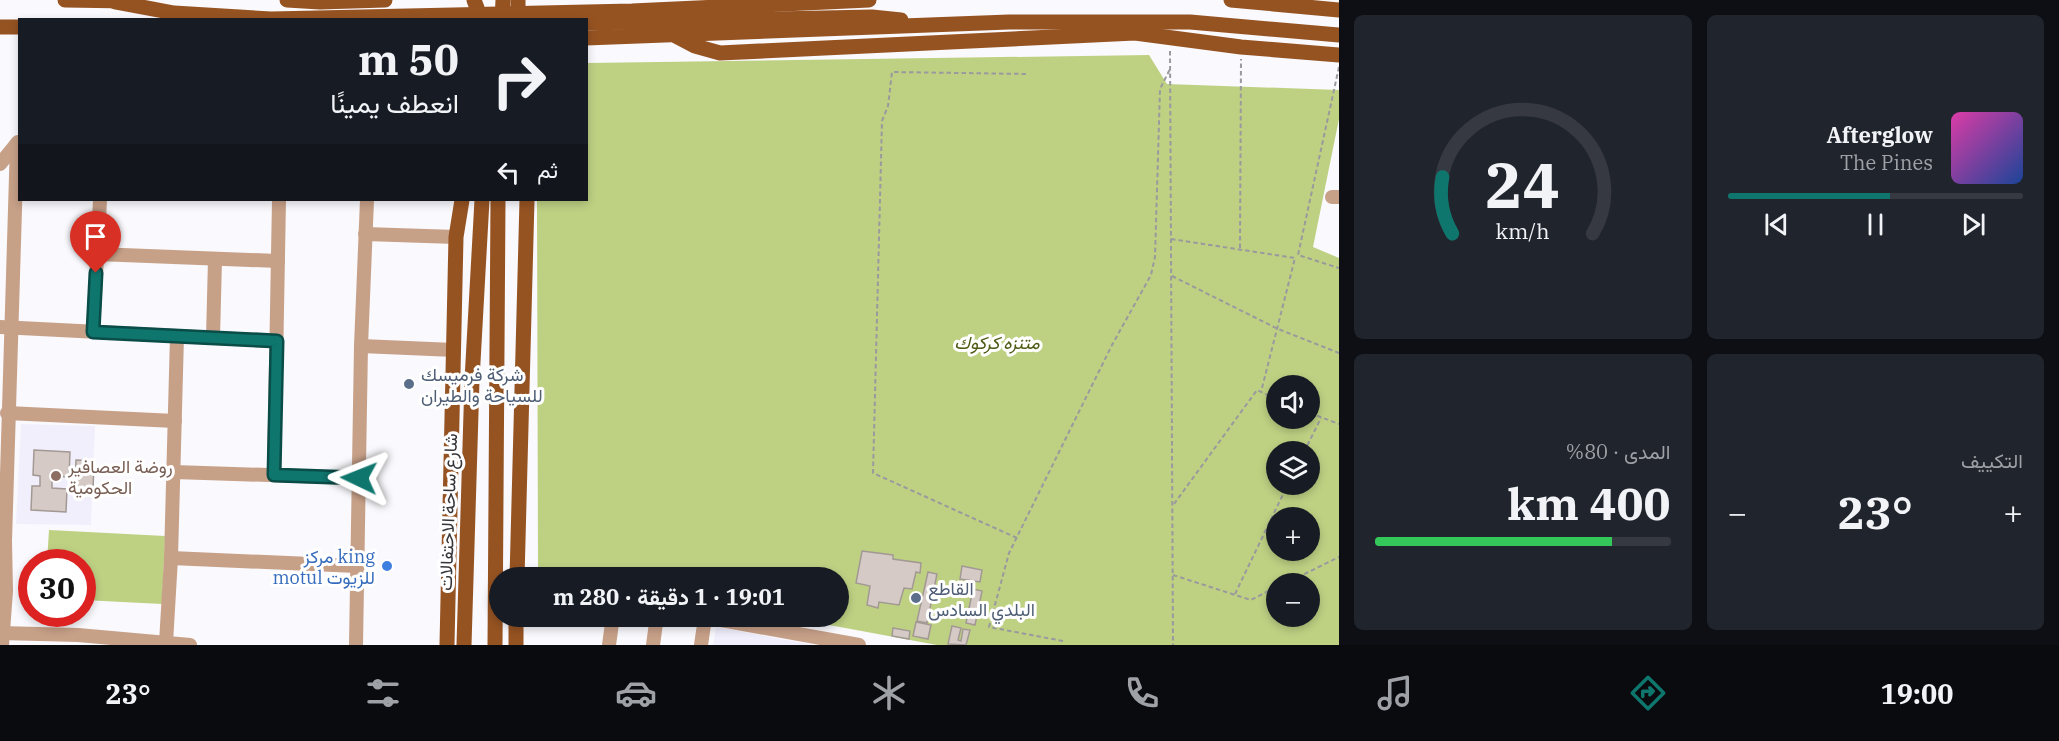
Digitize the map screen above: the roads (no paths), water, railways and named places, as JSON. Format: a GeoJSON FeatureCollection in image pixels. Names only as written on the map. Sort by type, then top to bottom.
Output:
{"type":"FeatureCollection","features":[{"type":"Feature","properties":{"kind":"main road"},"geometry":{"type":"LineString","coordinates":[[65,0],[136,0]]}},
{"type":"Feature","properties":{"kind":"main road"},"geometry":{"type":"LineString","coordinates":[[287,0],[320,2],[385,0]]}},
{"type":"Feature","properties":{"kind":"main road"},"geometry":{"type":"LineString","coordinates":[[474,0],[477,8],[476,18]]}},
{"type":"Feature","properties":{"kind":"main road"},"geometry":{"type":"LineString","coordinates":[[485,18],[486,0]]}},
{"type":"Feature","properties":{"kind":"main road"},"geometry":{"type":"LineString","coordinates":[[502,18],[503,0]]}},
{"type":"Feature","properties":{"kind":"main road"},"geometry":{"type":"LineString","coordinates":[[518,0],[518,18]]}},
{"type":"Feature","properties":{"kind":"main road"},"geometry":{"type":"LineString","coordinates":[[316,18],[632,11],[869,0]]}},
{"type":"Feature","properties":{"kind":"main road"},"geometry":{"type":"LineString","coordinates":[[1231,0],[1264,1],[1339,10]]}},
{"type":"Feature","properties":{"kind":"main road"},"geometry":{"type":"LineString","coordinates":[[116,1],[174,13],[255,18]]}},
{"type":"Feature","properties":{"kind":"main road"},"geometry":{"type":"LineString","coordinates":[[588,23],[872,17],[923,26]]}},
{"type":"Feature","properties":{"kind":"main road"},"geometry":{"type":"LineString","coordinates":[[588,38],[987,23],[1190,22],[1332,35],[1331,54],[1240,47],[1135,33],[720,53],[695,46],[676,36]]}},
{"type":"Feature","properties":{"kind":"main road"},"geometry":{"type":"LineString","coordinates":[[987,23],[994,40]]}},
{"type":"Feature","properties":{"kind":"main road"},"geometry":{"type":"LineString","coordinates":[[0,27],[18,27]]}},
{"type":"Feature","properties":{"kind":"main road"},"geometry":{"type":"LineString","coordinates":[[447,645],[456,237],[462,201]]}},
{"type":"Feature","properties":{"kind":"main road","name":"شارع ساحة الاحتفالات"},"geometry":{"type":"LineString","coordinates":[[464,645],[472,380],[482,201]]}},
{"type":"Feature","properties":{"kind":"main road"},"geometry":{"type":"LineString","coordinates":[[495,645],[500,201]]}},
{"type":"Feature","properties":{"kind":"main road"},"geometry":{"type":"LineString","coordinates":[[517,567],[527,201]]}},
{"type":"Feature","properties":{"kind":"main road"},"geometry":{"type":"LineString","coordinates":[[453,380],[472,380]]}},
{"type":"Feature","properties":{"kind":"main road"},"geometry":{"type":"LineString","coordinates":[[450,543],[466,543]]}},
{"type":"Feature","properties":{"kind":"main road"},"geometry":{"type":"LineString","coordinates":[[497,550],[518,551]]}},
{"type":"Feature","properties":{"kind":"main road"},"geometry":{"type":"LineString","coordinates":[[516,627],[516,645]]}},
{"type":"Feature","properties":{"kind":"street"},"geometry":{"type":"LineString","coordinates":[[0,164],[18,141]]}},
{"type":"Feature","properties":{"kind":"street"},"geometry":{"type":"LineString","coordinates":[[18,141],[5,327],[2,541],[6,591],[2,637],[78,635],[190,645]]}},
{"type":"Feature","properties":{"kind":"street"},"geometry":{"type":"LineString","coordinates":[[93,332],[100,201]]}},
{"type":"Feature","properties":{"kind":"street"},"geometry":{"type":"LineString","coordinates":[[274,475],[279,201]]}},
{"type":"Feature","properties":{"kind":"street"},"geometry":{"type":"LineString","coordinates":[[356,645],[361,346],[367,201]]}},
{"type":"Feature","properties":{"kind":"street"},"geometry":{"type":"LineString","coordinates":[[365,234],[456,237]]}},
{"type":"Feature","properties":{"kind":"street"},"geometry":{"type":"LineString","coordinates":[[97,254],[278,261]]}},
{"type":"Feature","properties":{"kind":"street"},"geometry":{"type":"LineString","coordinates":[[213,338],[215,259]]}},
{"type":"Feature","properties":{"kind":"street"},"geometry":{"type":"LineString","coordinates":[[5,327],[277,341]]}},
{"type":"Feature","properties":{"kind":"street"},"geometry":{"type":"LineString","coordinates":[[166,643],[176,421],[177,336]]}},
{"type":"Feature","properties":{"kind":"street"},"geometry":{"type":"LineString","coordinates":[[361,346],[454,350]]}},
{"type":"Feature","properties":{"kind":"street"},"geometry":{"type":"LineString","coordinates":[[5,418],[176,421]]}},
{"type":"Feature","properties":{"kind":"street"},"geometry":{"type":"LineString","coordinates":[[174,472],[359,478]]}},
{"type":"Feature","properties":{"kind":"street"},"geometry":{"type":"LineString","coordinates":[[171,558],[357,566]]}},
{"type":"Feature","properties":{"kind":"street"},"geometry":{"type":"LineString","coordinates":[[609,645],[611,627]]}},
{"type":"Feature","properties":{"kind":"street"},"geometry":{"type":"LineString","coordinates":[[653,645],[655,627]]}},
{"type":"Feature","properties":{"kind":"street"},"geometry":{"type":"LineString","coordinates":[[701,645],[702,627]]}},
{"type":"Feature","properties":{"kind":"street"},"geometry":{"type":"LineString","coordinates":[[754,627],[859,645]]}},
{"type":"Feature","properties":{"kind":"place","name":"شركة فرميسك للسياحة والطيران"},"geometry":{"type":"Point","coordinates":[409,384]}},
{"type":"Feature","properties":{"kind":"place","name":"روضة العصافير الحكومية"},"geometry":{"type":"Point","coordinates":[56,476]}},
{"type":"Feature","properties":{"kind":"place","name":"مركز king motul للزيوت"},"geometry":{"type":"Point","coordinates":[387,566]}},
{"type":"Feature","properties":{"kind":"place","name":"القاطع البلدي السادس"},"geometry":{"type":"Point","coordinates":[916,598]}},
{"type":"Feature","properties":{"kind":"park label","name":"متنزه كركوك"},"geometry":{"type":"Point","coordinates":[997,342]}}]}
